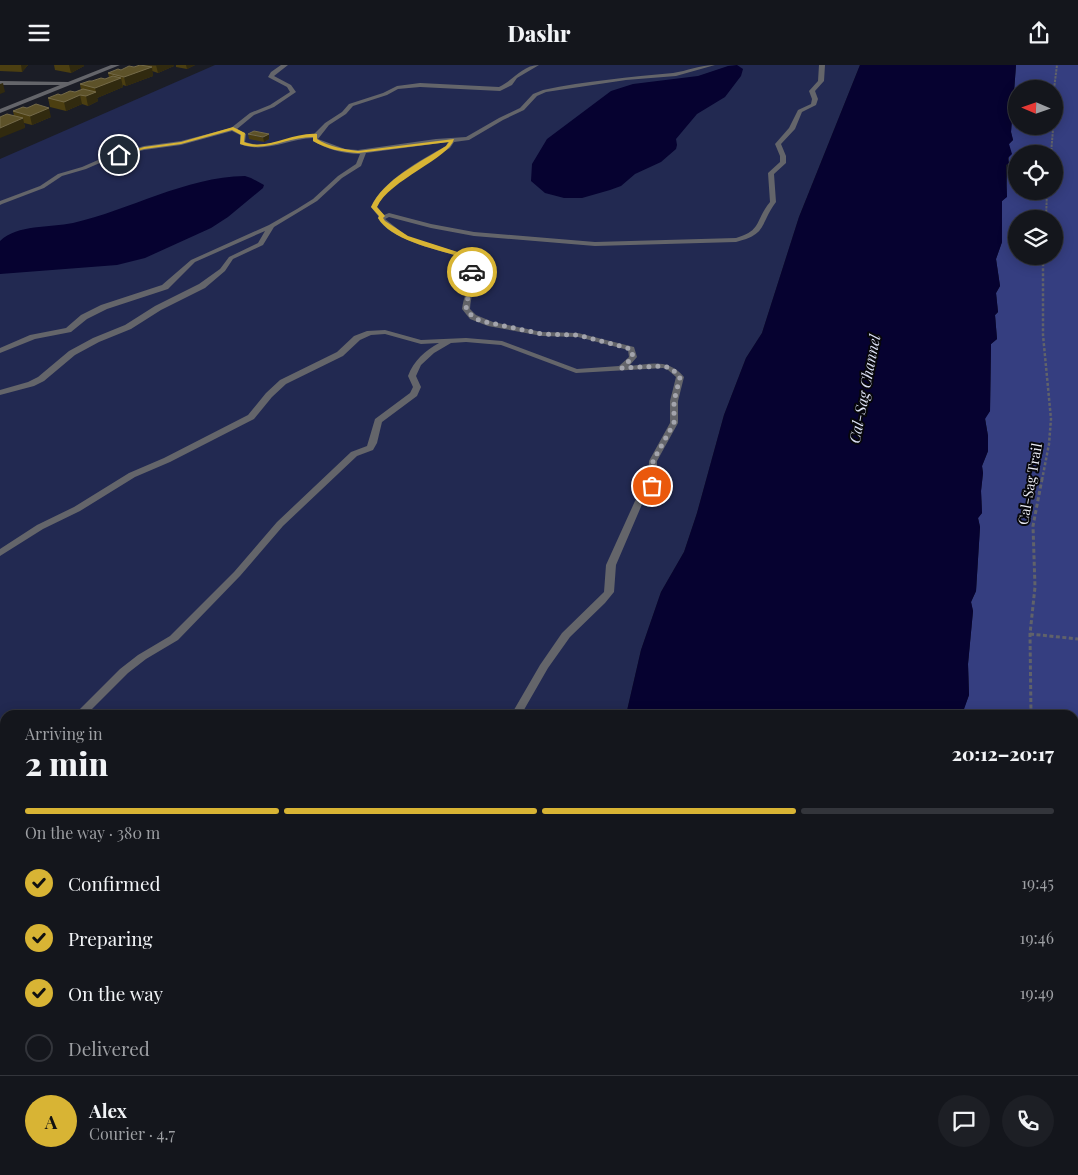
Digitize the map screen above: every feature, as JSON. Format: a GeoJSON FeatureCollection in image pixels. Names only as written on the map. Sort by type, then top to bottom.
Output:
{"type":"FeatureCollection","features":[{"type":"Feature","properties":{"kind":"street"},"geometry":{"type":"LineString","coordinates":[[0,111],[117,65]]}},
{"type":"Feature","properties":{"kind":"street"},"geometry":{"type":"LineString","coordinates":[[0,83],[72,83]]}},
{"type":"Feature","properties":{"kind":"lane"},"geometry":{"type":"LineString","coordinates":[[0,203],[42,187],[60,175],[84,169],[107,158],[144,148],[181,143],[233,129],[252,115],[292,94],[294,90],[292,88],[271,77],[273,73],[285,65]]}},
{"type":"Feature","properties":{"kind":"lane"},"geometry":{"type":"LineString","coordinates":[[233,129],[243,134],[242,143],[252,147],[270,145],[294,137],[316,135],[331,120],[344,113],[351,105],[385,94],[397,87],[420,85],[500,89],[510,84],[515,77],[536,65]]}},
{"type":"Feature","properties":{"kind":"lane"},"geometry":{"type":"LineString","coordinates":[[316,135],[315,139],[322,144],[344,151],[363,152],[470,138],[522,109],[535,95],[545,91],[626,78],[676,74],[712,65]]}},
{"type":"Feature","properties":{"kind":"lane"},"geometry":{"type":"LineString","coordinates":[[382,216],[389,215],[431,226],[474,234],[595,244],[624,245],[657,241],[744,239],[759,228],[772,201],[771,173],[784,160],[778,144],[792,129],[800,111],[813,105],[815,99],[812,91],[821,81],[822,65]]}},
{"type":"Feature","properties":{"kind":"lane"},"geometry":{"type":"LineString","coordinates":[[452,140],[448,147],[401,178],[378,198],[374,207],[382,216],[380,218],[406,238],[468,257],[472,261],[473,270],[466,309],[473,317],[491,324],[542,334],[578,335],[627,347],[631,349],[633,357],[622,368]]}},
{"type":"Feature","properties":{"kind":"lane"},"geometry":{"type":"LineString","coordinates":[[0,351],[33,337],[68,331],[84,317],[104,307],[165,287],[193,261],[271,226],[315,200],[340,177],[359,165],[363,152]]}},
{"type":"Feature","properties":{"kind":"lane"},"geometry":{"type":"LineString","coordinates":[[0,393],[32,384],[41,379],[72,353],[96,340],[128,327],[158,308],[202,286],[223,270],[231,258],[261,244],[271,226]]}},
{"type":"Feature","properties":{"kind":"lane"},"geometry":{"type":"LineString","coordinates":[[0,553],[40,527],[77,509],[132,475],[167,460],[251,417],[275,388],[292,377],[340,354],[357,338],[370,333],[385,332],[421,342],[454,340],[510,345],[568,370],[662,366],[677,372],[680,381],[674,401],[674,423],[653,461],[652,486],[640,501],[611,565],[609,591],[602,601],[566,635],[544,667],[519,710]]}},
{"type":"Feature","properties":{"kind":"lane"},"geometry":{"type":"LineString","coordinates":[[84,710],[124,671],[142,657],[174,638],[237,574],[280,524],[354,455],[370,448],[378,421],[414,394],[417,387],[412,376],[417,364],[424,356],[454,340]]}},
{"type":"Feature","properties":{"kind":"path"},"geometry":{"type":"LineString","coordinates":[[1055,80],[1057,65]]}},
{"type":"Feature","properties":{"kind":"path","name":"Cal-Sag Trail"},"geometry":{"type":"LineString","coordinates":[[1031,710],[1030,634],[1034,587],[1033,525],[1049,443],[1051,419],[1043,335],[1043,265]]}},
{"type":"Feature","properties":{"kind":"path"},"geometry":{"type":"LineString","coordinates":[[1030,634],[1078,639]]}},
{"type":"Feature","properties":{"kind":"shaded area"},"geometry":{"type":"Polygon","coordinates":[[[215,65],[860,65],[799,217],[762,333],[746,358],[724,415],[697,513],[684,552],[661,592],[641,650],[627,710],[0,710],[0,159],[215,65]]]}},
{"type":"Feature","properties":{"kind":"shaded area"},"geometry":{"type":"Polygon","coordinates":[[[1016,65],[1078,65],[1078,710],[963,710],[969,695],[968,664],[973,611],[971,602],[976,591],[980,527],[978,518],[982,513],[982,466],[988,451],[985,418],[990,411],[991,344],[997,339],[995,315],[998,312],[996,293],[1000,286],[996,259],[1002,242],[1002,201],[1007,196],[1008,170],[1008,200],[1063,200],[1063,145],[1009,144],[1013,140],[1012,135],[1063,135],[1063,80],[1015,80],[1016,65]]]}},
{"type":"Feature","properties":{"kind":"water"},"geometry":{"type":"Polygon","coordinates":[[[737,65],[743,69],[741,76],[725,97],[697,114],[676,139],[676,149],[661,162],[635,174],[621,186],[582,198],[564,198],[545,193],[531,181],[532,164],[547,139],[611,91],[633,84],[698,76],[737,65]]]}},
{"type":"Feature","properties":{"kind":"water","name":"Cal-Sag Channel"},"geometry":{"type":"Polygon","coordinates":[[[860,65],[1016,65],[1015,80],[1008,80],[1008,135],[1012,135],[1013,140],[1008,145],[1008,164],[1006,165],[1007,197],[1002,201],[1002,242],[996,259],[1000,286],[996,293],[998,312],[995,315],[997,339],[991,344],[990,411],[985,419],[988,451],[982,466],[982,513],[978,518],[980,527],[976,591],[971,602],[973,611],[968,664],[969,695],[964,710],[627,710],[641,650],[661,592],[684,552],[697,513],[724,415],[746,358],[762,333],[799,217],[860,65]]]}},
{"type":"Feature","properties":{"kind":"water"},"geometry":{"type":"Polygon","coordinates":[[[245,176],[264,185],[263,188],[228,217],[211,228],[145,258],[117,265],[0,274],[0,241],[16,232],[25,229],[73,223],[179,188],[223,178],[245,176]]]}},
{"type":"Feature","properties":{"kind":"building"},"geometry":{"type":"Polygon","coordinates":[[[129,66],[152,67],[124,77],[108,73],[129,66]]]}},
{"type":"Feature","properties":{"kind":"building"},"geometry":{"type":"Polygon","coordinates":[[[113,76],[121,78],[95,88],[80,84],[101,78],[105,79],[113,76]]]}},
{"type":"Feature","properties":{"kind":"building"},"geometry":{"type":"Polygon","coordinates":[[[83,89],[96,92],[86,96],[80,95],[64,102],[48,98],[58,94],[61,95],[83,89]]]}},
{"type":"Feature","properties":{"kind":"building"},"geometry":{"type":"Polygon","coordinates":[[[36,104],[49,108],[30,116],[13,111],[23,107],[27,108],[36,104]]]}},
{"type":"Feature","properties":{"kind":"building"},"geometry":{"type":"Polygon","coordinates":[[[7,114],[23,118],[0,128],[0,117],[7,114]]]}},
{"type":"Feature","properties":{"kind":"building"},"geometry":{"type":"Polygon","coordinates":[[[254,131],[269,134],[263,137],[248,134],[254,131]]]}},
{"type":"Feature","properties":{"kind":"way so far"},"geometry":{"type":"LineString","coordinates":[[472,272],[466,309],[473,317],[481,321],[542,334],[578,335],[627,347],[631,349],[633,357],[622,368],[662,366],[677,372],[680,381],[674,401],[675,419],[653,461],[654,481],[652,486]]}},
{"type":"Feature","properties":{"kind":"route"},"geometry":{"type":"LineString","coordinates":[[119,155],[144,148],[181,143],[233,129],[243,134],[242,143],[244,145],[252,147],[265,146],[294,137],[310,135],[316,135],[314,138],[322,144],[344,151],[358,152],[452,140],[448,147],[401,178],[378,198],[374,207],[382,216],[380,218],[383,222],[406,238],[468,257],[472,261],[472,272]]}}]}
